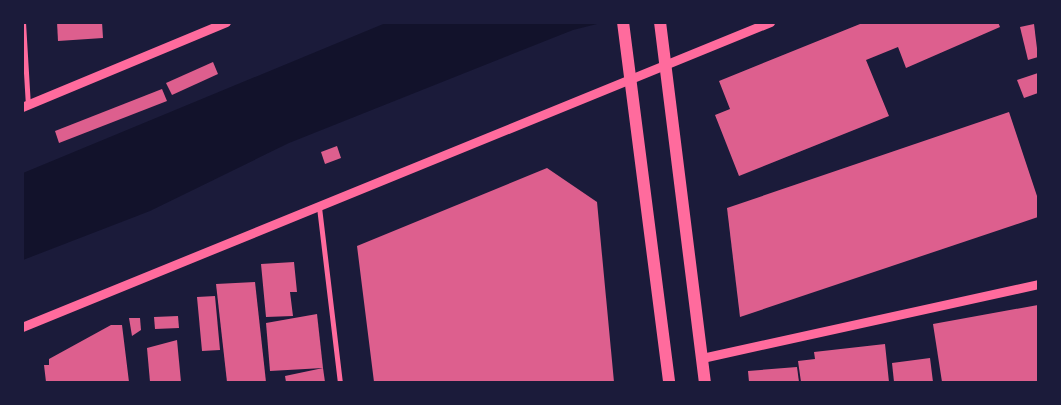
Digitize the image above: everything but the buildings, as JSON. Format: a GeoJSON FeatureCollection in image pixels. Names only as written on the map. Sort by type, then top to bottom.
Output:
{"type":"FeatureCollection","features":[{"type":"Feature","properties":{"kind":"main road"},"geometry":{"type":"LineString","coordinates":[[623,22],[669,382]]}},
{"type":"Feature","properties":{"kind":"main road"},"geometry":{"type":"LineString","coordinates":[[661,25],[705,382]]}},
{"type":"Feature","properties":{"kind":"street"},"geometry":{"type":"LineString","coordinates":[[23,22],[25,106],[226,22]]}},
{"type":"Feature","properties":{"kind":"street"},"geometry":{"type":"LineString","coordinates":[[22,328],[630,81],[770,22]]}},
{"type":"Feature","properties":{"kind":"street"},"geometry":{"type":"LineString","coordinates":[[318,207],[340,382]]}},
{"type":"Feature","properties":{"kind":"street"},"geometry":{"type":"LineString","coordinates":[[702,358],[1038,284]]}},
{"type":"Feature","properties":{"kind":"shaded area"},"geometry":{"type":"Polygon","coordinates":[[[388,22],[601,23],[573,30],[289,143],[150,211],[23,260],[23,173],[388,22]]]}}]}
